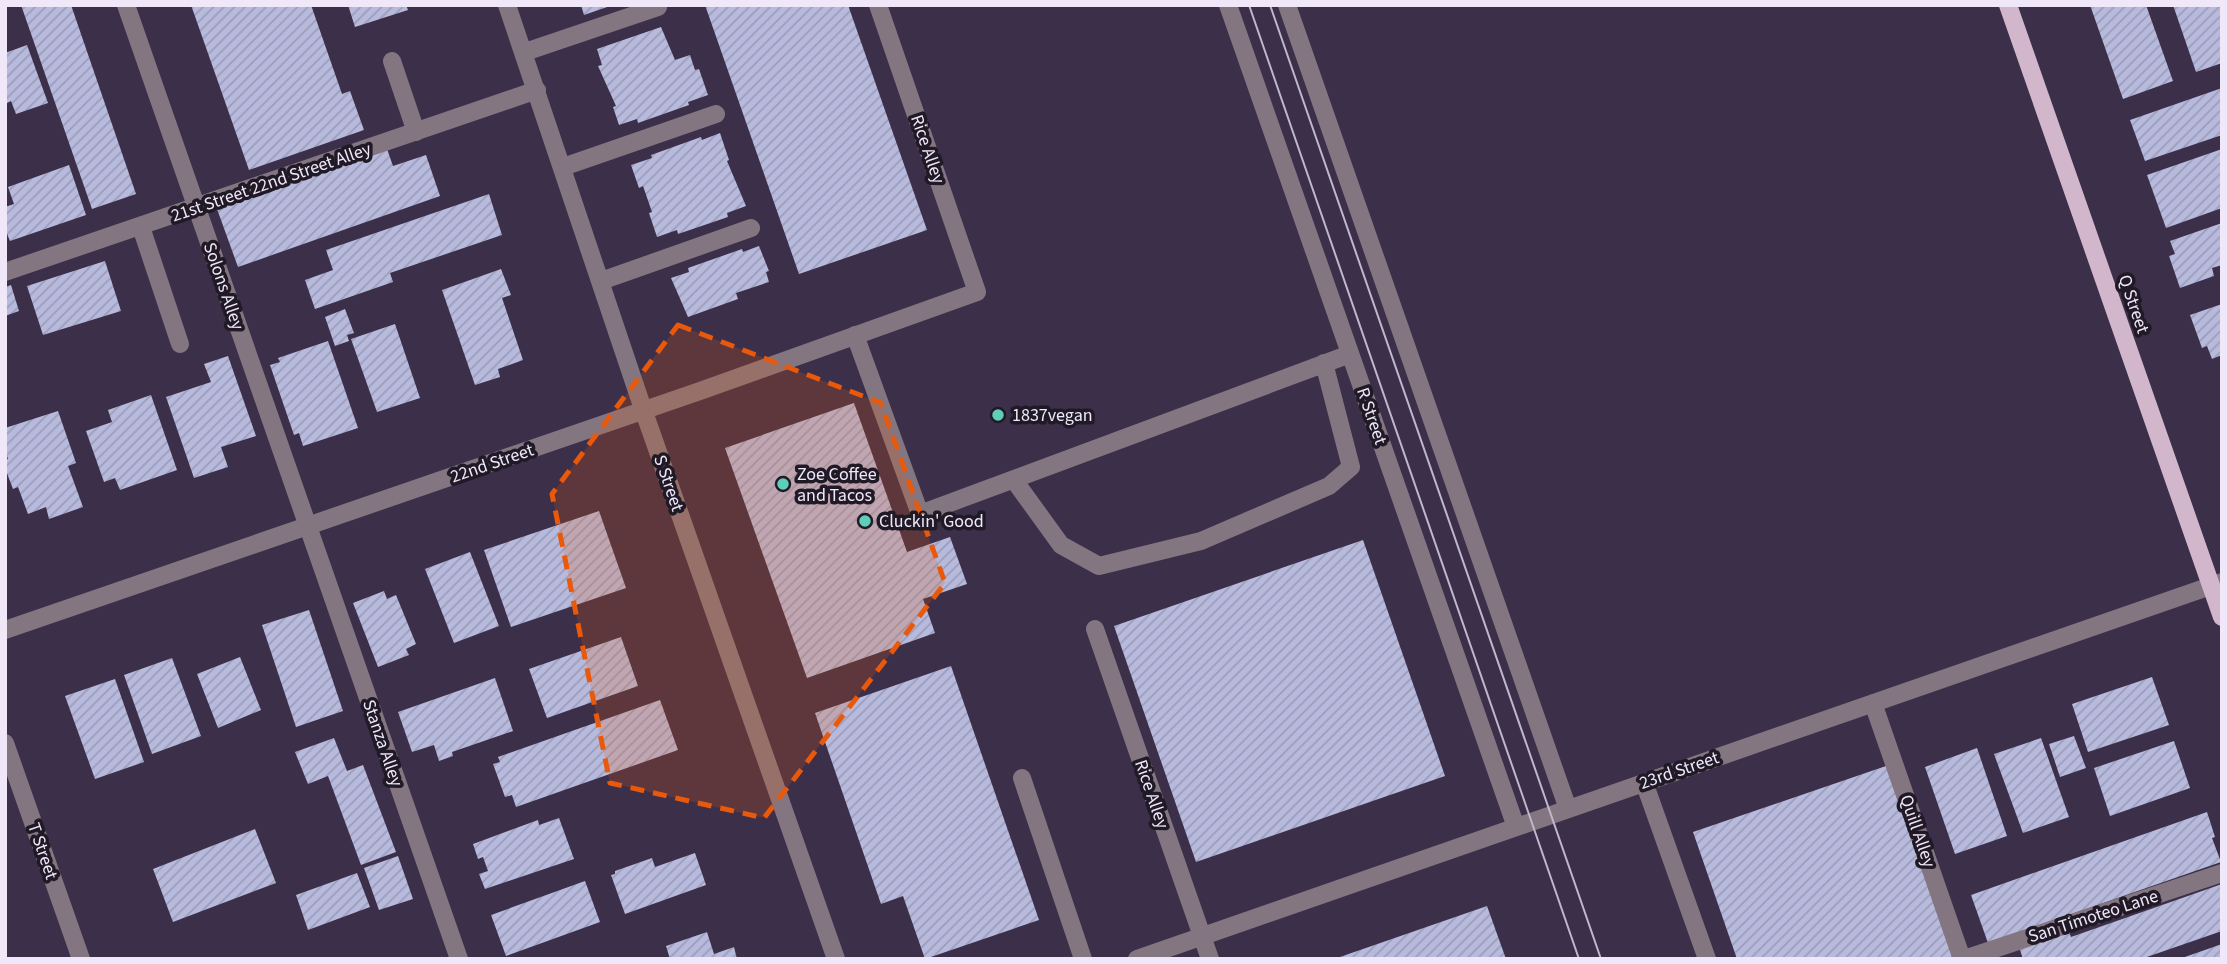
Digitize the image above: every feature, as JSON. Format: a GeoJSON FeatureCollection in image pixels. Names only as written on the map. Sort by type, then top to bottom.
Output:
{"type":"FeatureCollection","features":[{"type":"Feature","properties":{"kind":"main road","name":"Q Street"},"geometry":{"type":"LineString","coordinates":[[2008,5],[2216,584],[2222,617]]}},
{"type":"Feature","properties":{"kind":"street","name":"Solons Alley"},"geometry":{"type":"LineString","coordinates":[[126,5],[308,527]]}},
{"type":"Feature","properties":{"kind":"street","name":"S Street"},"geometry":{"type":"LineString","coordinates":[[508,5],[643,409],[836,959]]}},
{"type":"Feature","properties":{"kind":"street","name":"Rice Alley"},"geometry":{"type":"LineString","coordinates":[[878,5],[976,292]]}},
{"type":"Feature","properties":{"kind":"street","name":"R Street"},"geometry":{"type":"LineString","coordinates":[[1228,5],[1516,827]]}},
{"type":"Feature","properties":{"kind":"street"},"geometry":{"type":"LineString","coordinates":[[1287,5],[1568,809]]}},
{"type":"Feature","properties":{"kind":"street"},"geometry":{"type":"LineString","coordinates":[[525,52],[657,7]]}},
{"type":"Feature","properties":{"kind":"street"},"geometry":{"type":"LineString","coordinates":[[392,61],[416,132]]}},
{"type":"Feature","properties":{"kind":"street","name":"21st Street 22nd Street Alley"},"geometry":{"type":"LineString","coordinates":[[5,272],[537,90]]}},
{"type":"Feature","properties":{"kind":"street"},"geometry":{"type":"LineString","coordinates":[[563,167],[716,114]]}},
{"type":"Feature","properties":{"kind":"street"},"geometry":{"type":"LineString","coordinates":[[141,227],[180,344]]}},
{"type":"Feature","properties":{"kind":"street"},"geometry":{"type":"LineString","coordinates":[[601,281],[751,228]]}},
{"type":"Feature","properties":{"kind":"street","name":"22nd Street"},"geometry":{"type":"LineString","coordinates":[[5,631],[976,292]]}},
{"type":"Feature","properties":{"kind":"street"},"geometry":{"type":"LineString","coordinates":[[855,335],[920,514],[1350,354]]}},
{"type":"Feature","properties":{"kind":"street"},"geometry":{"type":"LineString","coordinates":[[1014,480],[1061,545],[1099,566],[1201,541],[1329,486],[1351,467],[1324,363]]}},
{"type":"Feature","properties":{"kind":"street","name":"Stanza Alley"},"geometry":{"type":"LineString","coordinates":[[308,527],[459,959]]}},
{"type":"Feature","properties":{"kind":"street","name":"23rd Street"},"geometry":{"type":"LineString","coordinates":[[1137,959],[2216,584]]}},
{"type":"Feature","properties":{"kind":"street","name":"Rice Alley"},"geometry":{"type":"LineString","coordinates":[[1095,629],[1210,959]]}},
{"type":"Feature","properties":{"kind":"street","name":"Quill Alley"},"geometry":{"type":"LineString","coordinates":[[1873,703],[1963,959]]}},
{"type":"Feature","properties":{"kind":"street","name":"T Street"},"geometry":{"type":"LineString","coordinates":[[5,743],[81,959]]}},
{"type":"Feature","properties":{"kind":"street"},"geometry":{"type":"LineString","coordinates":[[1022,778],[1083,959]]}},
{"type":"Feature","properties":{"kind":"street"},"geometry":{"type":"LineString","coordinates":[[1644,782],[1707,959]]}},
{"type":"Feature","properties":{"kind":"street","name":"San Timoteo Lane"},"geometry":{"type":"LineString","coordinates":[[1963,959],[2222,873]]}},
{"type":"Feature","properties":{"kind":"highlighted area"},"geometry":{"type":"Polygon","coordinates":[[[678,325],[881,403],[945,583],[764,818],[610,783],[552,494],[678,325]]]}},
{"type":"Feature","properties":{"kind":"building"},"geometry":{"type":"Polygon","coordinates":[[[21,5],[71,5],[136,194],[92,209],[21,5]]]}},
{"type":"Feature","properties":{"kind":"building"},"geometry":{"type":"Polygon","coordinates":[[[191,5],[311,5],[342,94],[350,91],[364,130],[249,170],[191,5]]]}},
{"type":"Feature","properties":{"kind":"building"},"geometry":{"type":"Polygon","coordinates":[[[348,5],[406,5],[408,10],[355,27],[348,5]]]}},
{"type":"Feature","properties":{"kind":"building"},"geometry":{"type":"Polygon","coordinates":[[[581,5],[610,5],[610,6],[584,15],[581,5]]]}},
{"type":"Feature","properties":{"kind":"building"},"geometry":{"type":"Polygon","coordinates":[[[705,5],[848,5],[927,230],[799,274],[705,5]]]}},
{"type":"Feature","properties":{"kind":"building"},"geometry":{"type":"Polygon","coordinates":[[[2090,5],[2146,5],[2173,81],[2123,99],[2090,5]]]}},
{"type":"Feature","properties":{"kind":"building"},"geometry":{"type":"Polygon","coordinates":[[[2173,5],[2222,5],[2222,63],[2196,72],[2173,5]]]}},
{"type":"Feature","properties":{"kind":"building"},"geometry":{"type":"Polygon","coordinates":[[[661,27],[675,60],[690,55],[695,70],[699,69],[708,95],[688,102],[689,105],[638,123],[637,119],[619,125],[613,107],[616,106],[598,66],[602,65],[597,49],[661,27]]]}},
{"type":"Feature","properties":{"kind":"building"},"geometry":{"type":"Polygon","coordinates":[[[27,45],[48,103],[16,114],[11,101],[5,104],[5,53],[27,45]]]}},
{"type":"Feature","properties":{"kind":"building"},"geometry":{"type":"Polygon","coordinates":[[[2222,88],[2222,135],[2145,161],[2130,120],[2222,88]]]}},
{"type":"Feature","properties":{"kind":"building"},"geometry":{"type":"Polygon","coordinates":[[[720,133],[729,160],[727,161],[746,206],[727,213],[728,217],[678,234],[677,230],[657,237],[643,186],[639,188],[631,165],[701,137],[702,140],[720,133]]]}},
{"type":"Feature","properties":{"kind":"building"},"geometry":{"type":"Polygon","coordinates":[[[387,149],[393,166],[426,155],[440,196],[238,267],[217,209],[387,149]]]}},
{"type":"Feature","properties":{"kind":"building"},"geometry":{"type":"Polygon","coordinates":[[[2222,149],[2222,208],[2166,228],[2147,175],[2222,149]]]}},
{"type":"Feature","properties":{"kind":"building"},"geometry":{"type":"Polygon","coordinates":[[[69,165],[86,215],[10,241],[5,229],[5,207],[14,204],[8,187],[69,165]]]}},
{"type":"Feature","properties":{"kind":"building"},"geometry":{"type":"Polygon","coordinates":[[[489,194],[502,235],[390,273],[393,282],[315,309],[305,280],[333,270],[326,250],[489,194]]]}},
{"type":"Feature","properties":{"kind":"building"},"geometry":{"type":"Polygon","coordinates":[[[2222,223],[2222,265],[2212,268],[2214,276],[2180,288],[2169,256],[2175,254],[2170,241],[2222,223]]]}},
{"type":"Feature","properties":{"kind":"building"},"geometry":{"type":"Polygon","coordinates":[[[759,246],[769,271],[766,272],[769,282],[736,293],[738,299],[688,317],[671,278],[689,272],[688,268],[742,249],[743,252],[759,246]]]}},
{"type":"Feature","properties":{"kind":"building"},"geometry":{"type":"Polygon","coordinates":[[[105,261],[121,311],[43,335],[27,286],[105,261]]]}},
{"type":"Feature","properties":{"kind":"building"},"geometry":{"type":"Polygon","coordinates":[[[501,269],[511,295],[502,298],[523,360],[498,369],[500,377],[475,385],[442,290],[501,269]]]}},
{"type":"Feature","properties":{"kind":"building"},"geometry":{"type":"Polygon","coordinates":[[[11,285],[19,311],[5,316],[5,287],[11,285]]]}},
{"type":"Feature","properties":{"kind":"building"},"geometry":{"type":"Polygon","coordinates":[[[2222,304],[2222,355],[2212,359],[2207,346],[2202,348],[2190,315],[2222,304]]]}},
{"type":"Feature","properties":{"kind":"building"},"geometry":{"type":"Polygon","coordinates":[[[345,309],[354,333],[347,335],[349,341],[335,346],[325,317],[345,309]]]}},
{"type":"Feature","properties":{"kind":"building"},"geometry":{"type":"Polygon","coordinates":[[[395,324],[420,398],[377,412],[351,339],[395,324]]]}},
{"type":"Feature","properties":{"kind":"building"},"geometry":{"type":"Polygon","coordinates":[[[328,341],[358,428],[303,446],[299,433],[294,435],[270,365],[280,362],[278,358],[328,341]]]}},
{"type":"Feature","properties":{"kind":"building"},"geometry":{"type":"Polygon","coordinates":[[[228,356],[256,436],[221,447],[228,467],[194,478],[166,397],[211,382],[204,364],[228,356]]]}},
{"type":"Feature","properties":{"kind":"building"},"geometry":{"type":"Polygon","coordinates":[[[151,395],[177,470],[120,490],[115,478],[104,482],[86,431],[112,422],[108,410],[151,395]]]}},
{"type":"Feature","properties":{"kind":"building"},"geometry":{"type":"Polygon","coordinates":[[[854,403],[907,552],[950,537],[967,584],[923,599],[935,633],[807,678],[725,448],[854,403]]]}},
{"type":"Feature","properties":{"kind":"building"},"geometry":{"type":"Polygon","coordinates":[[[58,411],[76,463],[68,466],[83,507],[49,519],[46,507],[28,514],[18,487],[13,489],[5,468],[5,460],[8,459],[5,450],[5,428],[58,411]]]}},
{"type":"Feature","properties":{"kind":"building"},"geometry":{"type":"Polygon","coordinates":[[[599,511],[626,588],[511,627],[484,550],[599,511]]]}},
{"type":"Feature","properties":{"kind":"building"},"geometry":{"type":"Polygon","coordinates":[[[1363,540],[1445,776],[1196,862],[1114,626],[1363,540]]]}},
{"type":"Feature","properties":{"kind":"building"},"geometry":{"type":"Polygon","coordinates":[[[470,552],[499,626],[454,643],[425,569],[470,552]]]}},
{"type":"Feature","properties":{"kind":"building"},"geometry":{"type":"Polygon","coordinates":[[[384,591],[387,599],[396,595],[416,644],[406,649],[409,655],[378,667],[353,603],[384,591]]]}},
{"type":"Feature","properties":{"kind":"building"},"geometry":{"type":"Polygon","coordinates":[[[309,610],[343,711],[296,727],[262,625],[309,610]]]}},
{"type":"Feature","properties":{"kind":"building"},"geometry":{"type":"Polygon","coordinates":[[[621,637],[638,686],[547,718],[529,669],[621,637]]]}},
{"type":"Feature","properties":{"kind":"building"},"geometry":{"type":"Polygon","coordinates":[[[240,657],[261,710],[218,728],[197,674],[240,657]]]}},
{"type":"Feature","properties":{"kind":"building"},"geometry":{"type":"Polygon","coordinates":[[[172,658],[201,736],[152,754],[124,675],[172,658]]]}},
{"type":"Feature","properties":{"kind":"building"},"geometry":{"type":"Polygon","coordinates":[[[951,666],[1039,920],[925,959],[903,896],[881,904],[815,713],[951,666]]]}},
{"type":"Feature","properties":{"kind":"building"},"geometry":{"type":"Polygon","coordinates":[[[2152,677],[2169,725],[2088,752],[2072,704],[2152,677]]]}},
{"type":"Feature","properties":{"kind":"building"},"geometry":{"type":"Polygon","coordinates":[[[495,678],[513,731],[452,752],[453,756],[439,761],[434,745],[412,752],[398,712],[495,678]]]}},
{"type":"Feature","properties":{"kind":"building"},"geometry":{"type":"Polygon","coordinates":[[[115,679],[144,762],[95,779],[65,696],[115,679]]]}},
{"type":"Feature","properties":{"kind":"building"},"geometry":{"type":"Polygon","coordinates":[[[660,700],[678,750],[516,807],[512,795],[505,797],[493,764],[500,762],[498,757],[660,700]]]}},
{"type":"Feature","properties":{"kind":"building"},"geometry":{"type":"Polygon","coordinates":[[[2074,736],[2086,768],[2060,777],[2049,744],[2074,736]]]}},
{"type":"Feature","properties":{"kind":"building"},"geometry":{"type":"Polygon","coordinates":[[[334,738],[347,771],[363,765],[396,852],[361,865],[328,776],[308,784],[295,752],[334,738]]]}},
{"type":"Feature","properties":{"kind":"building"},"geometry":{"type":"Polygon","coordinates":[[[2041,738],[2069,817],[2023,833],[1994,754],[2041,738]]]}},
{"type":"Feature","properties":{"kind":"building"},"geometry":{"type":"Polygon","coordinates":[[[2174,741],[2190,788],[2110,816],[2094,768],[2174,741]]]}},
{"type":"Feature","properties":{"kind":"building"},"geometry":{"type":"Polygon","coordinates":[[[1977,748],[2007,836],[1955,854],[1925,767],[1977,748]]]}},
{"type":"Feature","properties":{"kind":"building"},"geometry":{"type":"Polygon","coordinates":[[[1886,766],[1953,959],[1737,959],[1693,832],[1886,766]]]}},
{"type":"Feature","properties":{"kind":"building"},"geometry":{"type":"Polygon","coordinates":[[[2207,812],[2215,837],[2212,838],[2221,862],[1988,943],[1971,895],[2207,812]]]}},
{"type":"Feature","properties":{"kind":"building"},"geometry":{"type":"Polygon","coordinates":[[[559,818],[574,859],[485,889],[479,874],[488,871],[483,857],[478,859],[473,844],[538,820],[539,825],[559,818]]]}},
{"type":"Feature","properties":{"kind":"building"},"geometry":{"type":"Polygon","coordinates":[[[255,829],[276,883],[173,922],[153,869],[255,829]]]}},
{"type":"Feature","properties":{"kind":"building"},"geometry":{"type":"Polygon","coordinates":[[[695,853],[706,885],[625,914],[611,875],[615,874],[615,871],[652,858],[655,867],[695,853]]]}},
{"type":"Feature","properties":{"kind":"building"},"geometry":{"type":"Polygon","coordinates":[[[398,856],[413,899],[379,910],[364,868],[398,856]]]}},
{"type":"Feature","properties":{"kind":"building"},"geometry":{"type":"Polygon","coordinates":[[[357,873],[370,907],[308,930],[296,895],[357,873]]]}},
{"type":"Feature","properties":{"kind":"building"},"geometry":{"type":"Polygon","coordinates":[[[585,881],[600,922],[506,956],[491,915],[585,881]]]}},
{"type":"Feature","properties":{"kind":"building"},"geometry":{"type":"Polygon","coordinates":[[[2222,884],[2222,931],[2141,959],[2023,959],[2019,947],[2068,930],[2071,937],[2222,884]]]}},
{"type":"Feature","properties":{"kind":"building"},"geometry":{"type":"Polygon","coordinates":[[[1487,906],[1506,959],[1337,959],[1337,958],[1487,906]]]}},
{"type":"Feature","properties":{"kind":"building"},"geometry":{"type":"Polygon","coordinates":[[[707,932],[714,954],[734,947],[737,959],[670,959],[666,946],[707,932]]]}},
{"type":"Feature","properties":{"kind":"building"},"geometry":{"type":"Polygon","coordinates":[[[2222,944],[2222,959],[2182,959],[2182,958],[2222,944]]]}},
{"type":"Feature","properties":{"kind":"tram line"},"geometry":{"type":"LineString","coordinates":[[1249,5],[1579,959]]}},
{"type":"Feature","properties":{"kind":"tram line"},"geometry":{"type":"LineString","coordinates":[[1270,5],[1601,959]]}},
{"type":"Feature","properties":{"kind":"place","name":"1837vegan"},"geometry":{"type":"Point","coordinates":[998,415]}},
{"type":"Feature","properties":{"kind":"place","name":"Zoe Coffee and Tacos"},"geometry":{"type":"Point","coordinates":[783,484]}},
{"type":"Feature","properties":{"kind":"place","name":"Cluckin' Good"},"geometry":{"type":"Point","coordinates":[865,521]}}]}
